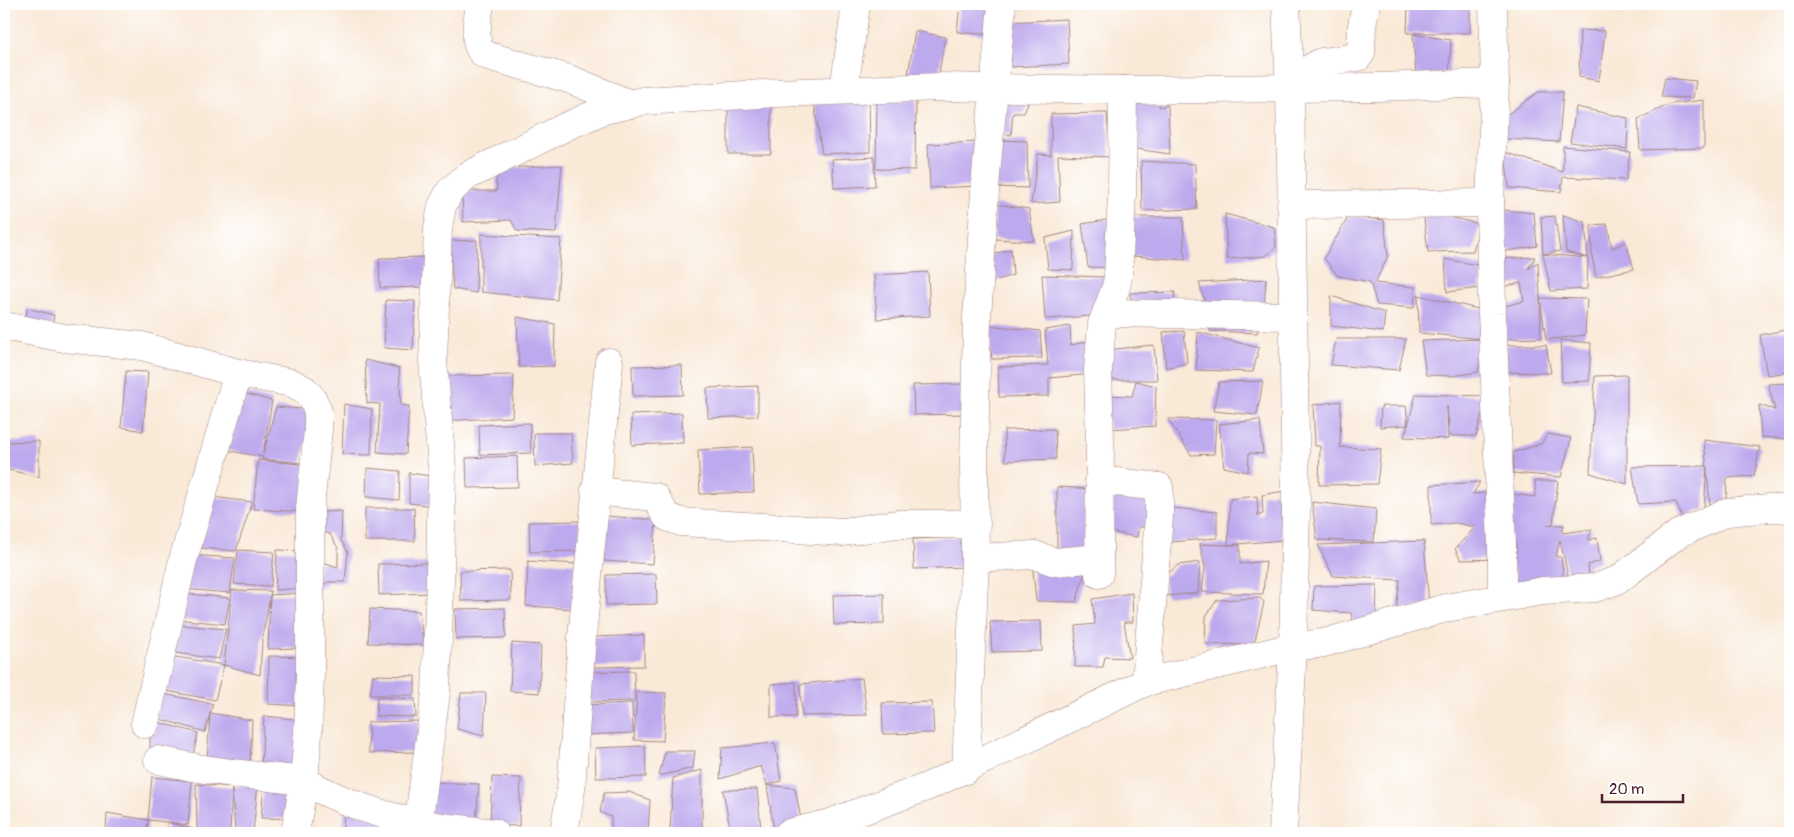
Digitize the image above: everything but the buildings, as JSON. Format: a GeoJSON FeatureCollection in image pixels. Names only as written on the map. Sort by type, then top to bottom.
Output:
{"type":"FeatureCollection","features":[{"type":"Feature","properties":{"kind":"street"},"geometry":{"type":"LineString","coordinates":[[480,4],[478,40],[479,48],[485,55],[569,79],[630,104]]}},
{"type":"Feature","properties":{"kind":"street"},"geometry":{"type":"LineString","coordinates":[[844,90],[856,4]]}},
{"type":"Feature","properties":{"kind":"street"},"geometry":{"type":"LineString","coordinates":[[966,770],[976,524],[974,460],[976,318],[986,176],[1002,4]]}},
{"type":"Feature","properties":{"kind":"street"},"geometry":{"type":"LineString","coordinates":[[1283,833],[1293,647],[1296,509],[1291,205],[1298,88],[1286,4]]}},
{"type":"Feature","properties":{"kind":"street"},"geometry":{"type":"LineString","coordinates":[[1298,88],[1310,69],[1320,62],[1358,57],[1361,53],[1362,26],[1366,4]]}},
{"type":"Feature","properties":{"kind":"street"},"geometry":{"type":"LineString","coordinates":[[1493,4],[1495,83],[1490,203],[1492,313],[1502,545],[1502,598]]}},
{"type":"Feature","properties":{"kind":"street"},"geometry":{"type":"LineString","coordinates":[[418,828],[436,693],[440,578],[442,468],[434,361],[438,228],[442,206],[450,191],[467,176],[567,126],[604,110],[652,100],[940,87],[1123,90],[1495,83]]}},
{"type":"Feature","properties":{"kind":"street"},"geometry":{"type":"LineString","coordinates":[[975,558],[1035,555],[1055,562],[1099,566],[1098,369],[1102,324],[1118,277],[1122,195],[1123,90]]}},
{"type":"Feature","properties":{"kind":"street"},"geometry":{"type":"LineString","coordinates":[[1291,205],[1490,203]]}},
{"type":"Feature","properties":{"kind":"street"},"geometry":{"type":"LineString","coordinates":[[1106,313],[1294,316]]}},
{"type":"Feature","properties":{"kind":"street"},"geometry":{"type":"LineString","coordinates":[[4,326],[64,338],[142,346],[238,373],[292,383],[305,390],[312,398],[318,411],[318,430],[310,508],[308,734],[304,781],[295,833]]}},
{"type":"Feature","properties":{"kind":"street"},"geometry":{"type":"LineString","coordinates":[[564,833],[571,789],[595,491],[609,362]]}},
{"type":"Feature","properties":{"kind":"street"},"geometry":{"type":"LineString","coordinates":[[145,724],[183,560],[238,373]]}},
{"type":"Feature","properties":{"kind":"street"},"geometry":{"type":"LineString","coordinates":[[1099,480],[1159,487],[1159,516],[1146,682]]}},
{"type":"Feature","properties":{"kind":"street"},"geometry":{"type":"LineString","coordinates":[[595,491],[656,497],[667,517],[680,522],[843,532],[897,524],[976,524]]}},
{"type":"Feature","properties":{"kind":"street"},"geometry":{"type":"LineString","coordinates":[[789,833],[830,824],[929,786],[966,770],[1146,682],[1293,647],[1324,642],[1446,608],[1543,592],[1595,588],[1618,580],[1678,534],[1727,512],[1769,508],[1790,509]]}},
{"type":"Feature","properties":{"kind":"street"},"geometry":{"type":"LineString","coordinates":[[158,760],[232,774],[304,781],[335,798],[418,828],[495,833]]}}]}
